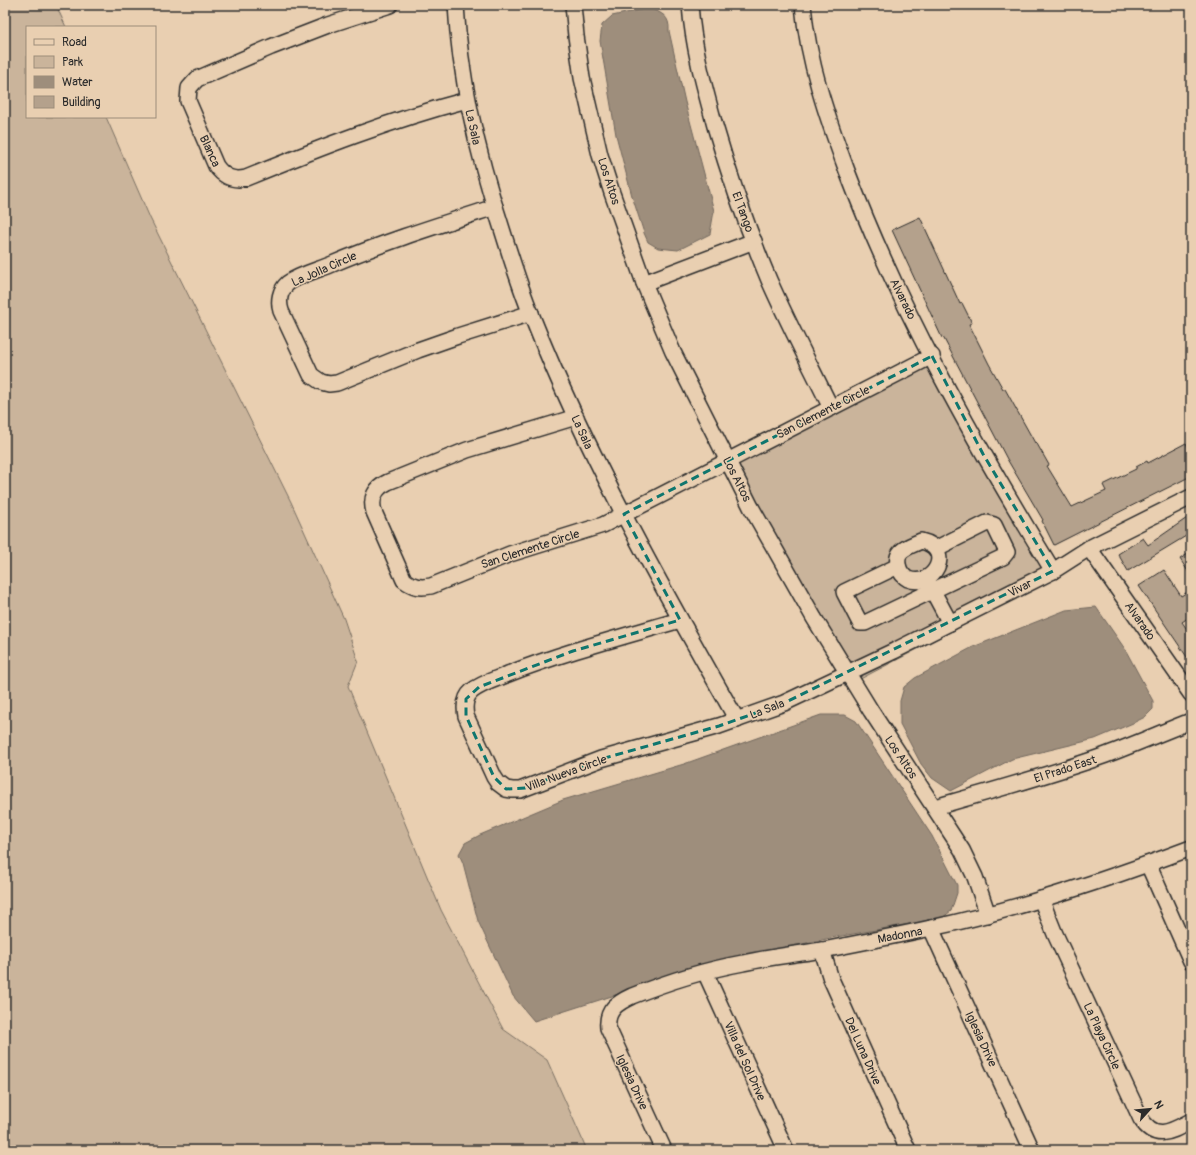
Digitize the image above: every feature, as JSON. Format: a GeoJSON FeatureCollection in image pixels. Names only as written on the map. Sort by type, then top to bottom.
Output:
{"type":"FeatureCollection","features":[{"type":"Feature","properties":{"kind":"street","name":"Blanca"},"geometry":{"type":"LineString","coordinates":[[390,5],[271,47],[202,75],[192,83],[188,94],[188,101],[220,172],[232,179],[238,180],[246,178],[363,132],[467,100]]}},
{"type":"Feature","properties":{"kind":"street","name":"La Sala"},"geometry":{"type":"LineString","coordinates":[[456,5],[460,57],[467,100],[480,155],[495,207],[530,313],[593,456],[680,620],[737,720],[784,703],[847,674]]}},
{"type":"Feature","properties":{"kind":"street","name":"Los Altos"},"geometry":{"type":"LineString","coordinates":[[573,5],[577,43],[591,119],[612,193],[644,283],[673,352],[727,460],[783,564],[847,674],[954,837],[969,864],[981,891],[988,915]]}},
{"type":"Feature","properties":{"kind":"street","name":"El Tango"},"geometry":{"type":"LineString","coordinates":[[690,5],[697,58],[723,154],[754,241],[784,312],[831,408]]}},
{"type":"Feature","properties":{"kind":"street","name":"Alvarado"},"geometry":{"type":"LineString","coordinates":[[803,5],[809,46],[814,66],[840,152],[860,205],[881,252],[932,356],[983,454],[1053,571]]}},
{"type":"Feature","properties":{"kind":"street","name":"La Jolla Circle"},"geometry":{"type":"LineString","coordinates":[[495,207],[378,246],[296,279],[288,284],[282,291],[279,300],[281,311],[308,371],[318,381],[329,384],[337,383],[389,361],[458,336],[530,313]]}},
{"type":"Feature","properties":{"kind":"street"},"geometry":{"type":"LineString","coordinates":[[644,283],[754,241]]}},
{"type":"Feature","properties":{"kind":"street","name":"San Clemente Circle"},"geometry":{"type":"LineString","coordinates":[[576,417],[467,450],[381,486],[373,497],[372,507],[404,580],[414,586],[425,587],[510,554],[594,528],[932,356]]}},
{"type":"Feature","properties":{"kind":"street","name":"Vivar"},"geometry":{"type":"LineString","coordinates":[[847,674],[1053,571],[1089,548],[1191,497]]}},
{"type":"Feature","properties":{"kind":"street"},"geometry":{"type":"LineString","coordinates":[[898,566],[844,592],[860,623],[865,623],[929,585],[1003,557],[1007,552],[994,525],[987,523],[937,548]]}},
{"type":"Feature","properties":{"kind":"street"},"geometry":{"type":"LineString","coordinates":[[929,585],[937,568],[939,557],[937,548],[930,543],[921,541],[902,550],[898,554],[898,566],[906,578],[929,585],[950,623]]}},
{"type":"Feature","properties":{"kind":"street","name":"Alvarado"},"geometry":{"type":"LineString","coordinates":[[1089,548],[1191,694]]}},
{"type":"Feature","properties":{"kind":"street","name":"Villa Nueva Circle"},"geometry":{"type":"LineString","coordinates":[[680,620],[573,651],[518,670],[479,686],[471,692],[466,699],[466,716],[494,777],[498,783],[506,789],[520,790],[601,759],[737,720]]}},
{"type":"Feature","properties":{"kind":"street","name":"El Prado East"},"geometry":{"type":"LineString","coordinates":[[935,807],[1076,766],[1191,721]]}},
{"type":"Feature","properties":{"kind":"street","name":"Madonna"},"geometry":{"type":"LineString","coordinates":[[610,1013],[615,1006],[631,997],[705,972],[748,962],[822,950],[988,915],[1042,899],[1148,864],[1191,848]]}},
{"type":"Feature","properties":{"kind":"street"},"geometry":{"type":"LineString","coordinates":[[1148,864],[1191,961]]}},
{"type":"Feature","properties":{"kind":"street","name":"La Playa Circle"},"geometry":{"type":"LineString","coordinates":[[1042,899],[1055,934],[1145,1125],[1149,1130],[1161,1133],[1172,1131],[1191,1121]]}},
{"type":"Feature","properties":{"kind":"street","name":"Iglesia Drive"},"geometry":{"type":"LineString","coordinates":[[931,928],[1032,1150]]}},
{"type":"Feature","properties":{"kind":"street","name":"Del Luna Drive"},"geometry":{"type":"LineString","coordinates":[[822,950],[831,979],[908,1150]]}},
{"type":"Feature","properties":{"kind":"street","name":"Villa del Sol Drive"},"geometry":{"type":"LineString","coordinates":[[705,972],[786,1150]]}},
{"type":"Feature","properties":{"kind":"street","name":"Iglesia Drive"},"geometry":{"type":"LineString","coordinates":[[610,1013],[608,1023],[610,1033],[664,1150]]}},
{"type":"Feature","properties":{"kind":"highlighted area"},"geometry":{"type":"Polygon","coordinates":[[[932,356],[983,454],[1053,571],[784,703],[719,726],[601,759],[525,788],[506,789],[494,777],[466,716],[466,699],[479,687],[573,651],[680,620],[624,514],[932,356]]]}},
{"type":"Feature","properties":{"kind":"green space"},"geometry":{"type":"Polygon","coordinates":[[[5,5],[56,5],[66,26],[26,26],[26,118],[106,118],[150,218],[291,502],[344,619],[358,661],[348,686],[441,910],[503,1029],[547,1060],[587,1150],[5,1150],[5,5]]]}},
{"type":"Feature","properties":{"kind":"green space"},"geometry":{"type":"Polygon","coordinates":[[[933,352],[1061,574],[845,687],[725,465],[933,352]]]}},
{"type":"Feature","properties":{"kind":"water"},"geometry":{"type":"Polygon","coordinates":[[[649,8],[667,18],[685,102],[714,211],[710,234],[678,250],[658,248],[648,242],[644,233],[632,196],[616,135],[600,41],[602,25],[612,16],[649,8]]]}},
{"type":"Feature","properties":{"kind":"water"},"geometry":{"type":"Polygon","coordinates":[[[1096,607],[1125,649],[1153,701],[1153,709],[1145,717],[1095,739],[1012,759],[951,791],[932,778],[921,764],[900,724],[900,701],[904,687],[915,678],[973,647],[1066,610],[1096,607]]]}},
{"type":"Feature","properties":{"kind":"water"},"geometry":{"type":"Polygon","coordinates":[[[821,715],[845,715],[856,721],[932,836],[957,885],[957,893],[951,911],[932,926],[915,923],[836,937],[724,960],[534,1021],[513,996],[478,921],[463,863],[459,854],[465,843],[480,835],[563,800],[684,764],[821,715]]]}},
{"type":"Feature","properties":{"kind":"building"},"geometry":{"type":"Polygon","coordinates":[[[920,217],[960,304],[962,303],[972,323],[969,324],[989,364],[1003,389],[1005,389],[1035,443],[1036,442],[1049,465],[1047,466],[1072,507],[1106,491],[1103,485],[1136,469],[1136,467],[1147,461],[1148,463],[1186,443],[1191,453],[1191,476],[1054,545],[1042,521],[1043,520],[1007,459],[943,337],[942,338],[892,230],[920,217]]]}},
{"type":"Feature","properties":{"kind":"building"},"geometry":{"type":"Polygon","coordinates":[[[1187,518],[1191,524],[1191,533],[1128,571],[1118,554],[1143,538],[1148,545],[1187,518]]]}},
{"type":"Feature","properties":{"kind":"building"},"geometry":{"type":"Polygon","coordinates":[[[1191,552],[1191,576],[1180,559],[1191,552]]]}},
{"type":"Feature","properties":{"kind":"building"},"geometry":{"type":"Polygon","coordinates":[[[1164,570],[1181,596],[1191,590],[1191,616],[1182,622],[1191,635],[1191,663],[1139,586],[1164,570]]]}}]}
